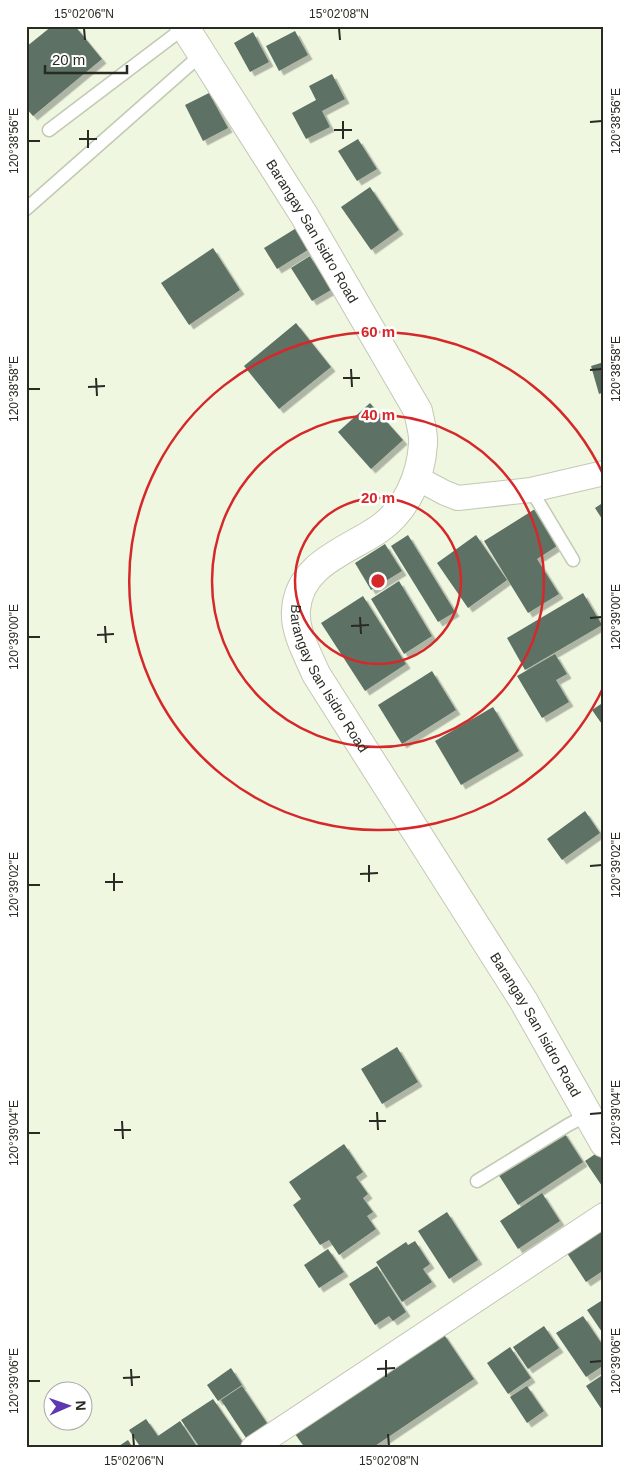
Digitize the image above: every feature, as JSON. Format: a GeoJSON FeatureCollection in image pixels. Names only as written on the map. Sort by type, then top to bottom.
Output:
{"type":"FeatureCollection","features":[{"type":"Feature","properties":{"kind":"street","name":"Barangay San Isidro Road"},"geometry":{"type":"LineString","coordinates":[[185,27],[304,215],[418,411],[423,443],[417,478],[404,504],[380,528],[322,562],[303,583],[296,609],[297,625],[316,674],[523,1000],[604,1143]]}},
{"type":"Feature","properties":{"kind":"street"},"geometry":{"type":"LineString","coordinates":[[417,478],[458,498],[531,490],[604,473]]}},
{"type":"Feature","properties":{"kind":"street"},"geometry":{"type":"LineString","coordinates":[[253,1448],[604,1215]]}},
{"type":"Feature","properties":{"kind":"lane"},"geometry":{"type":"LineString","coordinates":[[49,130],[185,27]]}},
{"type":"Feature","properties":{"kind":"lane"},"geometry":{"type":"LineString","coordinates":[[26,210],[203,54]]}},
{"type":"Feature","properties":{"kind":"lane"},"geometry":{"type":"LineString","coordinates":[[531,490],[573,560]]}},
{"type":"Feature","properties":{"kind":"lane"},"geometry":{"type":"LineString","coordinates":[[477,1181],[568,1124],[587,1115]]}},
{"type":"Feature","properties":{"kind":"building"},"geometry":{"type":"Polygon","coordinates":[[[52,26],[75,26],[102,59],[33,116],[26,108],[26,47],[52,26]]]}},
{"type":"Feature","properties":{"kind":"building"},"geometry":{"type":"Polygon","coordinates":[[[295,31],[308,55],[279,71],[266,46],[295,31]]]}},
{"type":"Feature","properties":{"kind":"building"},"geometry":{"type":"Polygon","coordinates":[[[253,32],[269,62],[250,72],[234,43],[253,32]]]}},
{"type":"Feature","properties":{"kind":"building"},"geometry":{"type":"Polygon","coordinates":[[[332,74],[345,99],[322,111],[330,127],[306,139],[292,113],[316,100],[309,86],[332,74]]]}},
{"type":"Feature","properties":{"kind":"building"},"geometry":{"type":"Polygon","coordinates":[[[209,93],[228,128],[203,141],[185,105],[209,93]]]}},
{"type":"Feature","properties":{"kind":"building"},"geometry":{"type":"Polygon","coordinates":[[[358,139],[377,169],[357,181],[338,151],[358,139]]]}},
{"type":"Feature","properties":{"kind":"building"},"geometry":{"type":"Polygon","coordinates":[[[370,187],[399,230],[371,250],[341,207],[370,187]]]}},
{"type":"Feature","properties":{"kind":"building"},"geometry":{"type":"Polygon","coordinates":[[[298,227],[311,248],[277,269],[264,248],[298,227]]]}},
{"type":"Feature","properties":{"kind":"building"},"geometry":{"type":"Polygon","coordinates":[[[213,248],[240,290],[189,325],[161,283],[213,248]]]}},
{"type":"Feature","properties":{"kind":"building"},"geometry":{"type":"Polygon","coordinates":[[[310,256],[331,290],[312,301],[291,268],[310,256]]]}},
{"type":"Feature","properties":{"kind":"building"},"geometry":{"type":"Polygon","coordinates":[[[296,323],[331,367],[279,409],[244,366],[296,323]]]}},
{"type":"Feature","properties":{"kind":"building"},"geometry":{"type":"Polygon","coordinates":[[[604,362],[604,392],[599,394],[591,366],[604,362]]]}},
{"type":"Feature","properties":{"kind":"building"},"geometry":{"type":"Polygon","coordinates":[[[370,403],[403,440],[371,469],[338,432],[370,403]]]}},
{"type":"Feature","properties":{"kind":"building"},"geometry":{"type":"Polygon","coordinates":[[[604,502],[604,522],[595,508],[604,502]]]}},
{"type":"Feature","properties":{"kind":"building"},"geometry":{"type":"Polygon","coordinates":[[[535,509],[557,546],[537,559],[559,594],[528,613],[484,541],[535,509]]]}},
{"type":"Feature","properties":{"kind":"building"},"geometry":{"type":"Polygon","coordinates":[[[408,535],[455,612],[438,622],[391,546],[408,535]]]}},
{"type":"Feature","properties":{"kind":"building"},"geometry":{"type":"Polygon","coordinates":[[[476,535],[507,580],[468,608],[437,563],[476,535]]]}},
{"type":"Feature","properties":{"kind":"building"},"geometry":{"type":"Polygon","coordinates":[[[385,544],[402,571],[371,590],[355,563],[385,544]]]}},
{"type":"Feature","properties":{"kind":"building"},"geometry":{"type":"Polygon","coordinates":[[[399,581],[432,636],[404,654],[371,599],[399,581]]]}},
{"type":"Feature","properties":{"kind":"building"},"geometry":{"type":"Polygon","coordinates":[[[583,593],[602,625],[525,670],[507,638],[583,593]]]}},
{"type":"Feature","properties":{"kind":"building"},"geometry":{"type":"Polygon","coordinates":[[[363,596],[406,664],[365,691],[321,623],[363,596]]]}},
{"type":"Feature","properties":{"kind":"building"},"geometry":{"type":"Polygon","coordinates":[[[555,654],[567,674],[556,680],[569,702],[542,718],[517,676],[555,654]]]}},
{"type":"Feature","properties":{"kind":"building"},"geometry":{"type":"Polygon","coordinates":[[[432,671],[456,710],[402,744],[378,705],[432,671]]]}},
{"type":"Feature","properties":{"kind":"building"},"geometry":{"type":"Polygon","coordinates":[[[604,702],[604,727],[592,710],[604,702]]]}},
{"type":"Feature","properties":{"kind":"building"},"geometry":{"type":"Polygon","coordinates":[[[493,707],[519,751],[461,785],[435,741],[493,707]]]}},
{"type":"Feature","properties":{"kind":"building"},"geometry":{"type":"Polygon","coordinates":[[[585,811],[600,833],[562,860],[547,839],[585,811]]]}},
{"type":"Feature","properties":{"kind":"building"},"geometry":{"type":"Polygon","coordinates":[[[397,1047],[418,1082],[382,1104],[361,1069],[397,1047]]]}},
{"type":"Feature","properties":{"kind":"building"},"geometry":{"type":"Polygon","coordinates":[[[563,1131],[583,1162],[518,1205],[498,1174],[563,1131]]]}},
{"type":"Feature","properties":{"kind":"building"},"geometry":{"type":"Polygon","coordinates":[[[344,1144],[363,1172],[356,1177],[368,1194],[363,1198],[373,1212],[367,1216],[376,1229],[339,1255],[329,1240],[320,1245],[293,1205],[301,1199],[289,1182],[344,1144]]]}},
{"type":"Feature","properties":{"kind":"building"},"geometry":{"type":"Polygon","coordinates":[[[604,1148],[604,1189],[585,1161],[604,1148]]]}},
{"type":"Feature","properties":{"kind":"building"},"geometry":{"type":"Polygon","coordinates":[[[542,1193],[560,1221],[518,1249],[500,1221],[542,1193]]]}},
{"type":"Feature","properties":{"kind":"building"},"geometry":{"type":"Polygon","coordinates":[[[447,1212],[478,1260],[449,1279],[418,1231],[447,1212]]]}},
{"type":"Feature","properties":{"kind":"building"},"geometry":{"type":"Polygon","coordinates":[[[604,1220],[604,1270],[586,1282],[563,1247],[604,1220]]]}},
{"type":"Feature","properties":{"kind":"building"},"geometry":{"type":"Polygon","coordinates":[[[415,1241],[430,1264],[423,1269],[432,1282],[402,1302],[376,1262],[406,1242],[408,1245],[415,1241]]]}},
{"type":"Feature","properties":{"kind":"building"},"geometry":{"type":"Polygon","coordinates":[[[328,1249],[344,1272],[319,1288],[304,1265],[328,1249]]]}},
{"type":"Feature","properties":{"kind":"building"},"geometry":{"type":"Polygon","coordinates":[[[377,1266],[406,1312],[393,1321],[389,1316],[375,1325],[349,1284],[377,1266]]]}},
{"type":"Feature","properties":{"kind":"building"},"geometry":{"type":"Polygon","coordinates":[[[604,1299],[604,1335],[587,1310],[604,1299]]]}},
{"type":"Feature","properties":{"kind":"building"},"geometry":{"type":"Polygon","coordinates":[[[583,1316],[604,1347],[604,1365],[586,1377],[556,1333],[583,1316]]]}},
{"type":"Feature","properties":{"kind":"building"},"geometry":{"type":"Polygon","coordinates":[[[544,1326],[559,1348],[528,1369],[513,1347],[544,1326]]]}},
{"type":"Feature","properties":{"kind":"building"},"geometry":{"type":"Polygon","coordinates":[[[443,1333],[474,1379],[372,1448],[305,1448],[295,1434],[443,1333]]]}},
{"type":"Feature","properties":{"kind":"building"},"geometry":{"type":"Polygon","coordinates":[[[510,1347],[531,1378],[508,1394],[487,1363],[510,1347]]]}},
{"type":"Feature","properties":{"kind":"building"},"geometry":{"type":"Polygon","coordinates":[[[231,1368],[242,1385],[218,1401],[207,1385],[231,1368]]]}},
{"type":"Feature","properties":{"kind":"building"},"geometry":{"type":"Polygon","coordinates":[[[604,1374],[604,1413],[586,1386],[604,1374]]]}},
{"type":"Feature","properties":{"kind":"building"},"geometry":{"type":"Polygon","coordinates":[[[242,1386],[271,1429],[250,1444],[221,1400],[242,1386]]]}},
{"type":"Feature","properties":{"kind":"building"},"geometry":{"type":"Polygon","coordinates":[[[527,1386],[544,1411],[527,1423],[510,1397],[527,1386]]]}},
{"type":"Feature","properties":{"kind":"building"},"geometry":{"type":"Polygon","coordinates":[[[213,1399],[244,1444],[239,1448],[200,1448],[181,1420],[213,1399]]]}},
{"type":"Feature","properties":{"kind":"building"},"geometry":{"type":"Polygon","coordinates":[[[146,1419],[158,1436],[180,1421],[198,1448],[141,1448],[129,1430],[146,1419]]]}},
{"type":"Feature","properties":{"kind":"building"},"geometry":{"type":"Polygon","coordinates":[[[128,1440],[133,1448],[116,1448],[128,1440]]]}}]}
